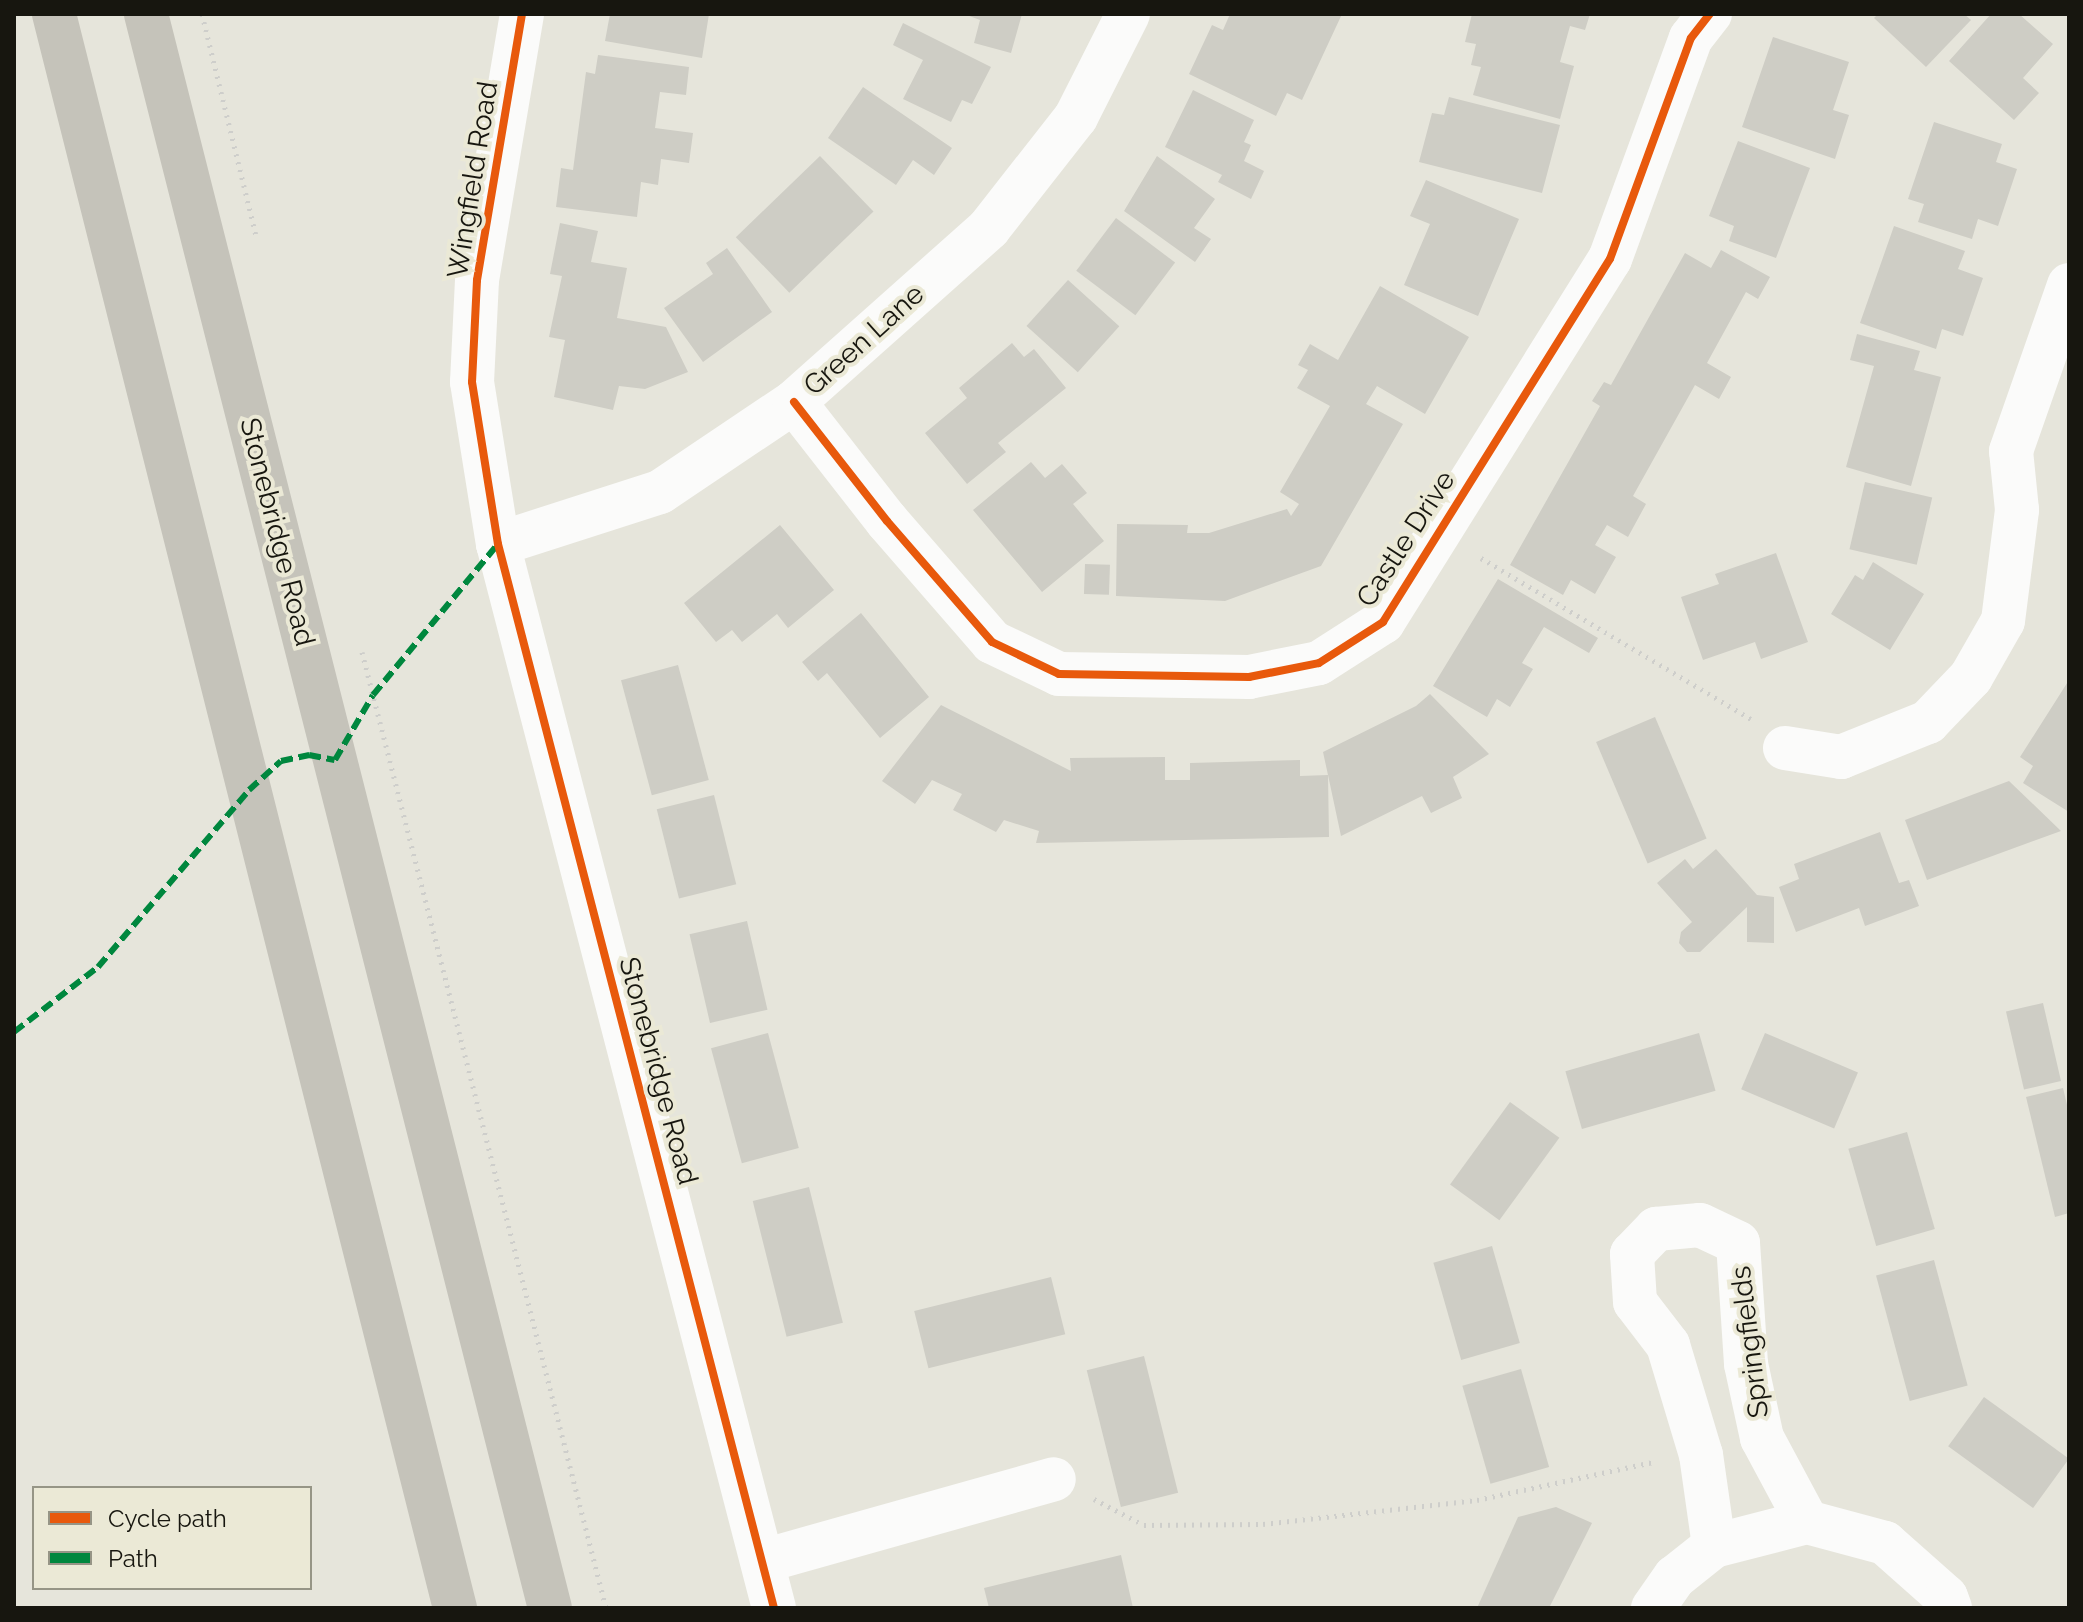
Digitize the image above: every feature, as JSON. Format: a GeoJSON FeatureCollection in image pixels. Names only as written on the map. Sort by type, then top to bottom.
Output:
{"type":"FeatureCollection","features":[{"type":"Feature","properties":{"kind":"highway"},"geometry":{"type":"LineString","coordinates":[[54,14],[455,1608]]}},
{"type":"Feature","properties":{"kind":"highway","name":"Stonebridge Road"},"geometry":{"type":"LineString","coordinates":[[146,14],[550,1608]]}},
{"type":"Feature","properties":{"kind":"street","name":"Wingfield Road"},"geometry":{"type":"LineString","coordinates":[[498,544],[472,382],[477,280],[522,14]]}},
{"type":"Feature","properties":{"kind":"street","name":"Green Lane"},"geometry":{"type":"LineString","coordinates":[[498,544],[660,492],[794,402],[989,228],[1076,117],[1128,14]]}},
{"type":"Feature","properties":{"kind":"street","name":"Castle Drive"},"geometry":{"type":"LineString","coordinates":[[794,402],[887,521],[992,642],[1059,674],[1249,677],[1319,663],[1383,622],[1610,259],[1691,38],[1710,14]]}},
{"type":"Feature","properties":{"kind":"street"},"geometry":{"type":"LineString","coordinates":[[1785,748],[1841,757],[1928,722],[1971,677],[2003,621],[2017,510],[2011,451],[2069,285]]}},
{"type":"Feature","properties":{"kind":"street","name":"Stonebridge Road"},"geometry":{"type":"LineString","coordinates":[[498,544],[774,1608]]}},
{"type":"Feature","properties":{"kind":"street","name":"Springfields"},"geometry":{"type":"LineString","coordinates":[[1714,1546],[1701,1455],[1668,1345],[1635,1302],[1632,1254],[1656,1229],[1700,1225],[1738,1243],[1746,1364],[1762,1438],[1807,1522]]}},
{"type":"Feature","properties":{"kind":"street"},"geometry":{"type":"LineString","coordinates":[[763,1561],[1054,1479]]}},
{"type":"Feature","properties":{"kind":"street"},"geometry":{"type":"LineString","coordinates":[[1653,1608],[1675,1577],[1714,1546],[1807,1522],[1885,1543],[1946,1597],[1950,1608]]}},
{"type":"Feature","properties":{"kind":"path"},"geometry":{"type":"LineString","coordinates":[[202,14],[259,247]]}},
{"type":"Feature","properties":{"kind":"path"},"geometry":{"type":"LineString","coordinates":[[1439,533],[1770,730],[1785,748]]}},
{"type":"Feature","properties":{"kind":"path"},"geometry":{"type":"LineString","coordinates":[[361,649],[606,1608]]}},
{"type":"Feature","properties":{"kind":"path"},"geometry":{"type":"LineString","coordinates":[[1054,1479],[1144,1525],[1263,1524],[1477,1500],[1701,1455]]}},
{"type":"Feature","properties":{"kind":"building"},"geometry":{"type":"Polygon","coordinates":[[[610,14],[709,14],[702,58],[605,41],[610,14]]]}},
{"type":"Feature","properties":{"kind":"building"},"geometry":{"type":"Polygon","coordinates":[[[964,14],[1022,14],[1011,53],[974,43],[980,20],[964,14]]]}},
{"type":"Feature","properties":{"kind":"building"},"geometry":{"type":"Polygon","coordinates":[[[1230,14],[1342,14],[1302,100],[1287,93],[1276,116],[1189,74],[1212,25],[1223,30],[1230,14]]]}},
{"type":"Feature","properties":{"kind":"building"},"geometry":{"type":"Polygon","coordinates":[[[1472,14],[1590,14],[1585,30],[1570,26],[1560,62],[1574,66],[1560,119],[1473,95],[1481,67],[1471,65],[1476,44],[1465,42],[1472,14]]]}},
{"type":"Feature","properties":{"kind":"building"},"geometry":{"type":"Polygon","coordinates":[[[1878,14],[1964,14],[1971,20],[1926,67],[1874,18],[1878,14]]]}},
{"type":"Feature","properties":{"kind":"building"},"geometry":{"type":"Polygon","coordinates":[[[1991,14],[2019,14],[2053,44],[2023,78],[2039,93],[2014,120],[1949,61],[1991,14]]]}},
{"type":"Feature","properties":{"kind":"building"},"geometry":{"type":"Polygon","coordinates":[[[903,23],[991,67],[972,104],[962,100],[951,122],[903,99],[923,60],[893,45],[903,23]]]}},
{"type":"Feature","properties":{"kind":"building"},"geometry":{"type":"Polygon","coordinates":[[[1773,37],[1849,62],[1833,110],[1849,115],[1835,159],[1742,127],[1773,37]]]}},
{"type":"Feature","properties":{"kind":"building"},"geometry":{"type":"Polygon","coordinates":[[[598,55],[689,67],[686,95],[660,92],[655,128],[693,133],[689,163],[661,159],[658,185],[641,182],[637,217],[556,207],[561,168],[573,170],[586,72],[595,74],[598,55]]]}},
{"type":"Feature","properties":{"kind":"building"},"geometry":{"type":"Polygon","coordinates":[[[863,87],[952,148],[934,175],[913,160],[896,185],[828,138],[863,87]]]}},
{"type":"Feature","properties":{"kind":"building"},"geometry":{"type":"Polygon","coordinates":[[[1193,90],[1254,120],[1244,142],[1251,145],[1244,161],[1264,171],[1251,199],[1218,182],[1222,175],[1165,147],[1193,90]]]}},
{"type":"Feature","properties":{"kind":"building"},"geometry":{"type":"Polygon","coordinates":[[[1449,97],[1560,125],[1542,193],[1419,162],[1432,113],[1444,115],[1449,97]]]}},
{"type":"Feature","properties":{"kind":"building"},"geometry":{"type":"Polygon","coordinates":[[[1934,122],[2002,144],[1996,162],[2017,169],[1998,226],[1978,219],[1972,239],[1918,222],[1924,204],[1908,199],[1934,122]]]}},
{"type":"Feature","properties":{"kind":"building"},"geometry":{"type":"Polygon","coordinates":[[[1738,141],[1810,168],[1776,258],[1729,241],[1734,226],[1709,216],[1738,141]]]}},
{"type":"Feature","properties":{"kind":"building"},"geometry":{"type":"Polygon","coordinates":[[[820,156],[873,211],[789,293],[736,237],[820,156]]]}},
{"type":"Feature","properties":{"kind":"building"},"geometry":{"type":"Polygon","coordinates":[[[1157,156],[1215,199],[1194,228],[1211,239],[1195,262],[1124,211],[1157,156]]]}},
{"type":"Feature","properties":{"kind":"building"},"geometry":{"type":"Polygon","coordinates":[[[1426,180],[1519,219],[1478,316],[1404,285],[1430,224],[1410,216],[1426,180]]]}},
{"type":"Feature","properties":{"kind":"building"},"geometry":{"type":"Polygon","coordinates":[[[1116,218],[1175,263],[1135,315],[1076,271],[1116,218]]]}},
{"type":"Feature","properties":{"kind":"building"},"geometry":{"type":"Polygon","coordinates":[[[560,223],[598,231],[591,262],[627,268],[617,318],[666,327],[688,372],[645,389],[619,386],[613,410],[554,397],[565,340],[549,337],[562,276],[550,274],[560,223]]]}},
{"type":"Feature","properties":{"kind":"building"},"geometry":{"type":"Polygon","coordinates":[[[1894,226],[1965,251],[1958,269],[1983,278],[1963,336],[1942,329],[1936,349],[1860,323],[1894,226]]]}},
{"type":"Feature","properties":{"kind":"building"},"geometry":{"type":"Polygon","coordinates":[[[727,248],[772,312],[703,362],[664,308],[713,274],[706,263],[727,248]]]}},
{"type":"Feature","properties":{"kind":"building"},"geometry":{"type":"Polygon","coordinates":[[[1721,250],[1770,277],[1758,299],[1746,292],[1707,363],[1731,377],[1719,399],[1695,385],[1633,496],[1646,504],[1628,537],[1607,525],[1595,545],[1616,557],[1595,594],[1571,580],[1563,595],[1510,565],[1600,406],[1592,401],[1604,382],[1611,385],[1685,253],[1711,268],[1721,250]]]}},
{"type":"Feature","properties":{"kind":"building"},"geometry":{"type":"Polygon","coordinates":[[[1068,280],[1119,326],[1078,372],[1027,326],[1068,280]]]}},
{"type":"Feature","properties":{"kind":"building"},"geometry":{"type":"Polygon","coordinates":[[[1380,286],[1469,337],[1425,414],[1377,386],[1366,404],[1403,424],[1321,566],[1225,601],[1116,596],[1117,524],[1188,525],[1187,533],[1209,533],[1287,509],[1291,516],[1299,504],[1280,492],[1330,406],[1297,388],[1308,370],[1298,365],[1310,344],[1338,360],[1380,286]]]}},
{"type":"Feature","properties":{"kind":"building"},"geometry":{"type":"Polygon","coordinates":[[[1857,334],[1920,351],[1914,370],[1941,377],[1911,486],[1846,467],[1874,366],[1850,360],[1857,334]]]}},
{"type":"Feature","properties":{"kind":"building"},"geometry":{"type":"Polygon","coordinates":[[[1012,343],[1024,357],[1034,349],[1066,388],[998,443],[1006,452],[967,484],[925,433],[967,398],[959,388],[1012,343]]]}},
{"type":"Feature","properties":{"kind":"building"},"geometry":{"type":"Polygon","coordinates":[[[1031,462],[1045,478],[1062,464],[1087,493],[1073,504],[1104,541],[1042,592],[973,510],[1031,462]]]}},
{"type":"Feature","properties":{"kind":"building"},"geometry":{"type":"Polygon","coordinates":[[[1865,482],[1932,498],[1917,565],[1849,549],[1865,482]]]}},
{"type":"Feature","properties":{"kind":"building"},"geometry":{"type":"Polygon","coordinates":[[[780,525],[834,590],[788,628],[777,614],[742,642],[732,630],[716,642],[684,603],[780,525]]]}},
{"type":"Feature","properties":{"kind":"building"},"geometry":{"type":"Polygon","coordinates":[[[1776,553],[1808,642],[1761,659],[1755,642],[1703,660],[1681,597],[1719,584],[1715,574],[1776,553]]]}},
{"type":"Feature","properties":{"kind":"building"},"geometry":{"type":"Polygon","coordinates":[[[1873,562],[1924,594],[1890,650],[1831,614],[1855,575],[1863,580],[1873,562]]]}},
{"type":"Feature","properties":{"kind":"building"},"geometry":{"type":"Polygon","coordinates":[[[1085,564],[1110,565],[1109,595],[1084,594],[1085,564]]]}},
{"type":"Feature","properties":{"kind":"building"},"geometry":{"type":"Polygon","coordinates":[[[1498,579],[1598,638],[1589,653],[1544,627],[1522,663],[1533,669],[1510,707],[1497,699],[1487,717],[1433,686],[1498,579]]]}},
{"type":"Feature","properties":{"kind":"building"},"geometry":{"type":"Polygon","coordinates":[[[861,613],[929,697],[880,738],[827,673],[818,681],[802,662],[861,613]]]}},
{"type":"Feature","properties":{"kind":"building"},"geometry":{"type":"Polygon","coordinates":[[[678,665],[709,780],[652,795],[621,680],[678,665]]]}},
{"type":"Feature","properties":{"kind":"building"},"geometry":{"type":"Polygon","coordinates":[[[2069,680],[2069,812],[2023,783],[2033,766],[2020,757],[2069,680]]]}},
{"type":"Feature","properties":{"kind":"building"},"geometry":{"type":"Polygon","coordinates":[[[1430,694],[1489,754],[1453,777],[1462,798],[1431,813],[1422,796],[1341,836],[1323,752],[1416,706],[1430,694]]]}},
{"type":"Feature","properties":{"kind":"building"},"geometry":{"type":"Polygon","coordinates":[[[941,705],[1071,771],[1070,758],[1165,757],[1165,780],[1190,780],[1190,763],[1300,760],[1300,776],[1328,775],[1329,837],[1036,843],[1039,831],[1004,820],[996,832],[953,810],[962,794],[932,780],[915,804],[882,781],[941,705]]]}},
{"type":"Feature","properties":{"kind":"building"},"geometry":{"type":"Polygon","coordinates":[[[1655,717],[1707,839],[1648,864],[1596,742],[1655,717]]]}},
{"type":"Feature","properties":{"kind":"building"},"geometry":{"type":"Polygon","coordinates":[[[2009,781],[2061,831],[1927,880],[1905,820],[2009,781]]]}},
{"type":"Feature","properties":{"kind":"building"},"geometry":{"type":"Polygon","coordinates":[[[714,795],[736,884],[679,899],[657,809],[714,795]]]}},
{"type":"Feature","properties":{"kind":"building"},"geometry":{"type":"Polygon","coordinates":[[[1880,832],[1899,883],[1909,880],[1919,906],[1865,926],[1859,908],[1796,932],[1779,887],[1799,879],[1794,864],[1880,832]]]}},
{"type":"Feature","properties":{"kind":"building"},"geometry":{"type":"Polygon","coordinates":[[[1716,849],[1757,895],[1774,897],[1774,943],[1747,942],[1747,907],[1700,952],[1687,952],[1679,943],[1681,932],[1692,922],[1657,883],[1685,859],[1693,869],[1716,849]]]}},
{"type":"Feature","properties":{"kind":"building"},"geometry":{"type":"Polygon","coordinates":[[[747,921],[767,1010],[710,1023],[690,934],[747,921]]]}},
{"type":"Feature","properties":{"kind":"building"},"geometry":{"type":"Polygon","coordinates":[[[2043,1003],[2061,1081],[2024,1089],[2006,1012],[2043,1003]]]}},
{"type":"Feature","properties":{"kind":"building"},"geometry":{"type":"Polygon","coordinates":[[[768,1033],[799,1148],[742,1163],[711,1048],[768,1033]]]}},
{"type":"Feature","properties":{"kind":"building"},"geometry":{"type":"Polygon","coordinates":[[[1699,1033],[1716,1091],[1582,1129],[1565,1071],[1699,1033]]]}},
{"type":"Feature","properties":{"kind":"building"},"geometry":{"type":"Polygon","coordinates":[[[1765,1033],[1858,1072],[1834,1129],[1741,1089],[1765,1033]]]}},
{"type":"Feature","properties":{"kind":"building"},"geometry":{"type":"Polygon","coordinates":[[[2063,1088],[2069,1113],[2069,1213],[2055,1217],[2026,1097],[2063,1088]]]}},
{"type":"Feature","properties":{"kind":"building"},"geometry":{"type":"Polygon","coordinates":[[[1510,1102],[1559,1138],[1499,1220],[1450,1185],[1510,1102]]]}},
{"type":"Feature","properties":{"kind":"building"},"geometry":{"type":"Polygon","coordinates":[[[1907,1132],[1935,1229],[1876,1246],[1848,1149],[1907,1132]]]}},
{"type":"Feature","properties":{"kind":"building"},"geometry":{"type":"Polygon","coordinates":[[[809,1187],[843,1323],[787,1337],[753,1201],[809,1187]]]}},
{"type":"Feature","properties":{"kind":"building"},"geometry":{"type":"Polygon","coordinates":[[[1492,1246],[1520,1343],[1461,1360],[1433,1263],[1492,1246]]]}},
{"type":"Feature","properties":{"kind":"building"},"geometry":{"type":"Polygon","coordinates":[[[1934,1260],[1968,1386],[1910,1401],[1876,1276],[1934,1260]]]}},
{"type":"Feature","properties":{"kind":"building"},"geometry":{"type":"Polygon","coordinates":[[[1051,1277],[1065,1334],[928,1368],[914,1311],[1051,1277]]]}},
{"type":"Feature","properties":{"kind":"building"},"geometry":{"type":"Polygon","coordinates":[[[1144,1356],[1178,1493],[1121,1507],[1087,1370],[1144,1356]]]}},
{"type":"Feature","properties":{"kind":"building"},"geometry":{"type":"Polygon","coordinates":[[[1521,1369],[1549,1467],[1490,1484],[1462,1386],[1521,1369]]]}},
{"type":"Feature","properties":{"kind":"building"},"geometry":{"type":"Polygon","coordinates":[[[1984,1397],[2069,1459],[2033,1508],[1948,1446],[1984,1397]]]}},
{"type":"Feature","properties":{"kind":"building"},"geometry":{"type":"Polygon","coordinates":[[[1556,1507],[1592,1523],[1549,1608],[1477,1608],[1518,1517],[1556,1507]]]}},
{"type":"Feature","properties":{"kind":"building"},"geometry":{"type":"Polygon","coordinates":[[[1121,1555],[1133,1608],[989,1608],[984,1588],[1121,1555]]]}},
{"type":"Feature","properties":{"kind":"marked path"},"geometry":{"type":"LineString","coordinates":[[14,1032],[98,967],[249,790],[281,761],[309,755],[335,760],[373,695],[498,544]]}},
{"type":"Feature","properties":{"kind":"cycle path"},"geometry":{"type":"LineString","coordinates":[[522,14],[477,280],[472,382],[498,544],[774,1608]]}},
{"type":"Feature","properties":{"kind":"cycle path"},"geometry":{"type":"LineString","coordinates":[[794,402],[887,521],[992,642],[1059,674],[1249,677],[1319,663],[1383,622],[1610,259],[1691,38],[1710,14]]}}]}
